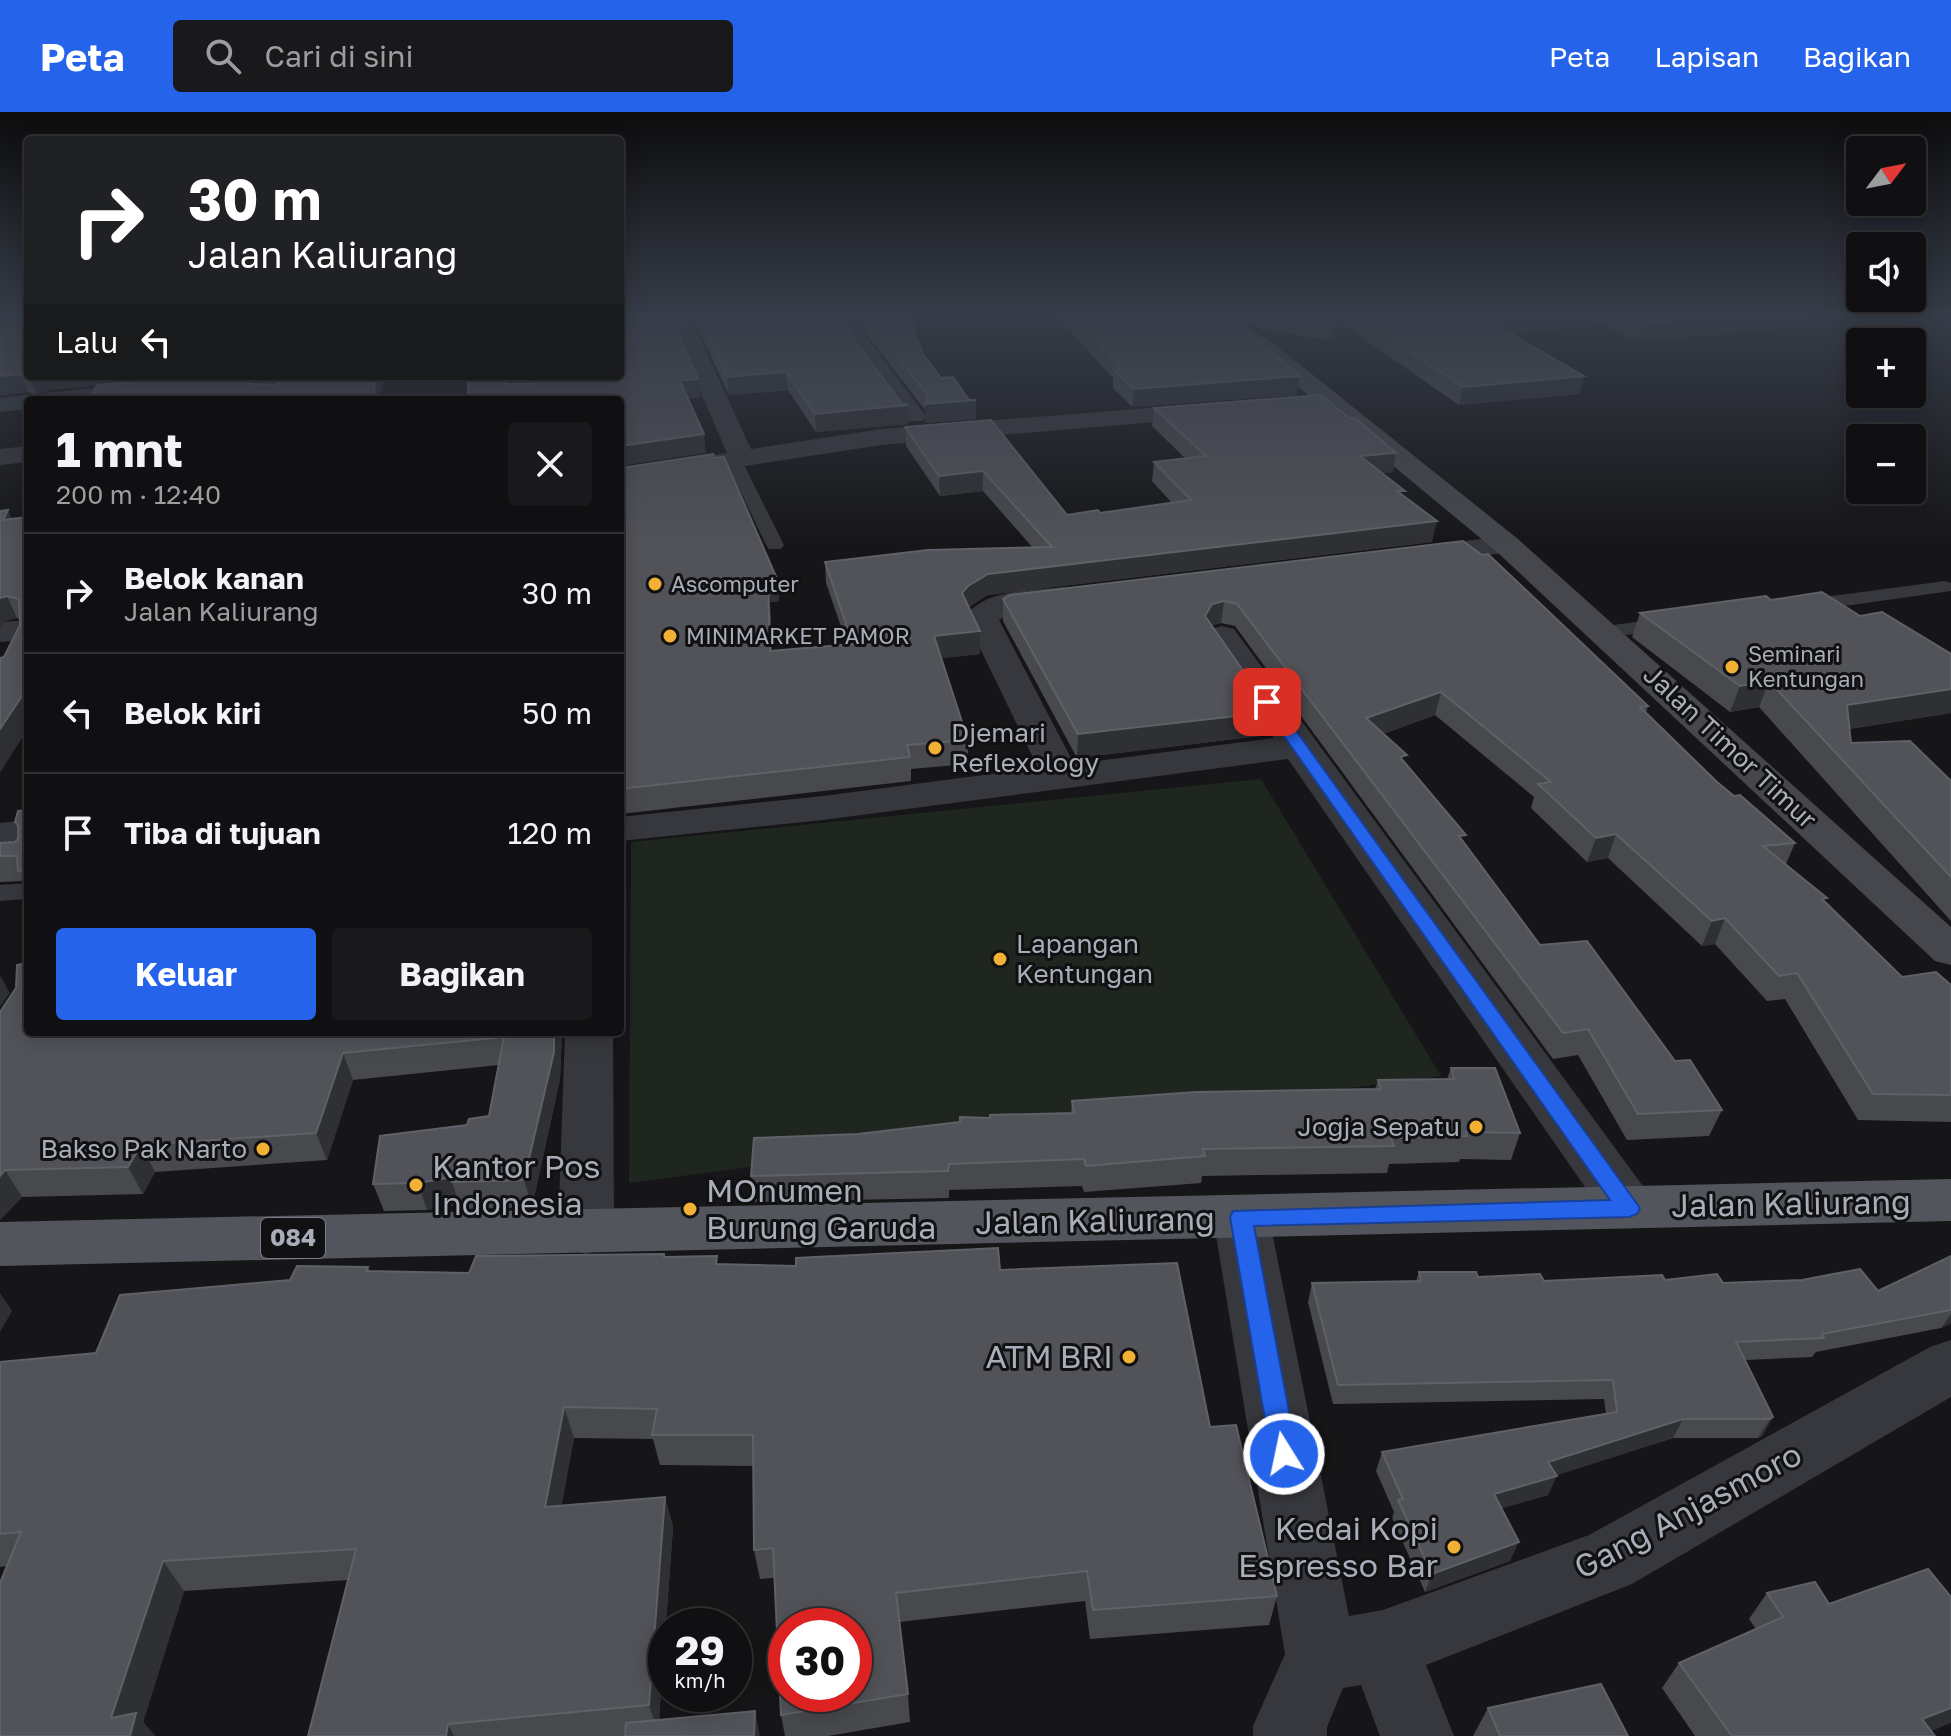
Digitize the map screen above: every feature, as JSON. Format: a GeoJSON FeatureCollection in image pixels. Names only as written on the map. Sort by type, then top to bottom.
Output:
{"type":"FeatureCollection","features":[{"type":"Feature","properties":{"kind":"main road","name":"Jalan Kaliurang"},"geometry":{"type":"LineString","coordinates":[[0,1244],[1951,1200]]}},
{"type":"Feature","properties":{"kind":"street"},"geometry":{"type":"LineString","coordinates":[[87,396],[118,393]]}},
{"type":"Feature","properties":{"kind":"street"},"geometry":{"type":"LineString","coordinates":[[711,393],[738,458]]}},
{"type":"Feature","properties":{"kind":"street"},"geometry":{"type":"LineString","coordinates":[[898,393],[914,416]]}},
{"type":"Feature","properties":{"kind":"street","name":"Jalan Timor Timur"},"geometry":{"type":"LineString","coordinates":[[1307,393],[1507,545],[1951,951]]}},
{"type":"Feature","properties":{"kind":"street"},"geometry":{"type":"LineString","coordinates":[[0,405],[24,402]]}},
{"type":"Feature","properties":{"kind":"street"},"geometry":{"type":"LineString","coordinates":[[624,476],[882,437],[1242,408]]}},
{"type":"Feature","properties":{"kind":"street"},"geometry":{"type":"LineString","coordinates":[[0,457],[24,454]]}},
{"type":"Feature","properties":{"kind":"street"},"geometry":{"type":"LineString","coordinates":[[1382,560],[1507,545]]}},
{"type":"Feature","properties":{"kind":"street"},"geometry":{"type":"LineString","coordinates":[[1061,776],[981,617],[1000,605],[1100,593]]}},
{"type":"Feature","properties":{"kind":"street"},"geometry":{"type":"LineString","coordinates":[[1222,636],[1629,1208]]}},
{"type":"Feature","properties":{"kind":"street"},"geometry":{"type":"LineString","coordinates":[[624,829],[823,808],[1298,746]]}},
{"type":"Feature","properties":{"kind":"street"},"geometry":{"type":"LineString","coordinates":[[0,835],[24,832]]}},
{"type":"Feature","properties":{"kind":"street"},"geometry":{"type":"LineString","coordinates":[[586,1232],[589,1036]]}},
{"type":"Feature","properties":{"kind":"street"},"geometry":{"type":"LineString","coordinates":[[1241,1217],[1352,1651],[1417,1736]]}},
{"type":"Feature","properties":{"kind":"street","name":"Gang Anjasmoro"},"geometry":{"type":"LineString","coordinates":[[1352,1651],[1608,1561],[1951,1366]]}},
{"type":"Feature","properties":{"kind":"street"},"geometry":{"type":"LineString","coordinates":[[1281,1733],[1352,1651]]}},
{"type":"Feature","properties":{"kind":"lane"},"geometry":{"type":"LineString","coordinates":[[738,458],[775,545]]}},
{"type":"Feature","properties":{"kind":"lane"},"geometry":{"type":"LineString","coordinates":[[1790,608],[1945,587]]}},
{"type":"Feature","properties":{"kind":"lane"},"geometry":{"type":"LineString","coordinates":[[1605,632],[1682,622]]}},
{"type":"Feature","properties":{"kind":"lane"},"geometry":{"type":"LineString","coordinates":[[0,893],[24,891]]}},
{"type":"Feature","properties":{"kind":"shaded area","name":"Lapangan Kentungan"},"geometry":{"type":"Polygon","coordinates":[[[1261,779],[1441,1076],[629,1183],[631,842],[1261,779]]]}},
{"type":"Feature","properties":{"kind":"building"},"geometry":{"type":"Polygon","coordinates":[[[93,393],[374,393],[374,396],[91,396],[93,393]]]}},
{"type":"Feature","properties":{"kind":"building"},"geometry":{"type":"Polygon","coordinates":[[[468,393],[685,393],[704,434],[624,445],[624,396],[468,396],[468,393]]]}},
{"type":"Feature","properties":{"kind":"building"},"geometry":{"type":"Polygon","coordinates":[[[800,393],[894,393],[902,404],[908,405],[815,414],[800,393]]]}},
{"type":"Feature","properties":{"kind":"building"},"geometry":{"type":"Polygon","coordinates":[[[925,393],[964,393],[969,400],[976,400],[925,404],[928,396],[925,393]]]}},
{"type":"Feature","properties":{"kind":"building"},"geometry":{"type":"Polygon","coordinates":[[[1321,395],[1349,418],[1355,418],[1396,453],[1360,456],[1405,491],[1397,491],[1437,521],[988,574],[962,593],[980,631],[934,636],[968,740],[907,745],[910,757],[624,789],[624,467],[713,454],[715,458],[724,457],[777,579],[768,580],[770,651],[853,644],[825,562],[928,550],[1052,547],[983,471],[939,476],[905,427],[991,420],[1067,515],[1098,510],[1100,513],[1191,500],[1154,462],[1206,456],[1154,408],[1321,395]]]}},
{"type":"Feature","properties":{"kind":"building"},"geometry":{"type":"Polygon","coordinates":[[[8,510],[3,520],[24,517],[24,693],[0,729],[0,658],[4,657],[20,625],[19,599],[0,598],[0,511],[8,510]]]}},
{"type":"Feature","properties":{"kind":"building"},"geometry":{"type":"Polygon","coordinates":[[[1463,541],[1482,555],[1488,554],[1648,706],[1640,707],[1717,782],[1734,796],[1740,795],[1795,843],[1763,846],[1827,898],[1822,899],[1902,977],[1936,972],[1951,985],[1951,1095],[1873,1094],[1797,973],[1779,976],[1725,918],[1712,921],[1616,834],[1596,838],[1538,784],[1551,782],[1441,692],[1366,718],[1407,755],[1400,757],[1466,835],[1459,836],[1540,945],[1587,941],[1675,1061],[1690,1060],[1722,1110],[1638,1114],[1588,1029],[1563,1033],[1237,604],[1224,601],[1212,604],[1205,616],[1272,712],[1078,734],[1003,599],[1010,595],[1463,541]]]}},
{"type":"Feature","properties":{"kind":"building"},"geometry":{"type":"Polygon","coordinates":[[[1822,592],[1860,616],[1882,612],[1951,654],[1951,689],[1847,705],[1851,743],[1910,741],[1951,781],[1951,877],[1769,681],[1740,686],[1640,613],[1766,596],[1771,600],[1822,592]]]}},
{"type":"Feature","properties":{"kind":"building"},"geometry":{"type":"Polygon","coordinates":[[[24,810],[24,870],[18,871],[17,856],[0,856],[0,843],[18,839],[18,825],[15,822],[18,811],[24,810]]]}},
{"type":"Feature","properties":{"kind":"building"},"geometry":{"type":"Polygon","coordinates":[[[24,961],[24,1036],[554,1036],[554,1052],[524,1180],[452,1182],[453,1177],[418,1183],[373,1184],[380,1136],[467,1125],[469,1119],[489,1116],[504,1037],[343,1053],[316,1133],[141,1145],[128,1167],[5,1170],[0,1176],[0,1012],[16,988],[17,965],[24,961]]]}},
{"type":"Feature","properties":{"kind":"building"},"geometry":{"type":"Polygon","coordinates":[[[1451,1068],[1495,1068],[1520,1133],[1466,1132],[1467,1136],[1391,1138],[1394,1146],[1203,1149],[1205,1156],[1086,1166],[1084,1159],[949,1164],[948,1171],[751,1176],[754,1138],[858,1134],[960,1122],[960,1117],[1074,1113],[1072,1101],[1196,1092],[1381,1089],[1378,1080],[1454,1079],[1451,1068]]]}},
{"type":"Feature","properties":{"kind":"building"},"geometry":{"type":"Polygon","coordinates":[[[998,1248],[1000,1270],[1177,1263],[1210,1427],[1236,1425],[1277,1596],[1093,1610],[1087,1571],[896,1593],[908,1694],[872,1700],[872,1608],[776,1608],[773,1548],[754,1550],[753,1435],[652,1435],[657,1409],[564,1407],[545,1507],[665,1497],[656,1608],[648,1608],[648,1705],[448,1724],[446,1736],[308,1736],[356,1549],[163,1561],[111,1718],[136,1713],[130,1736],[0,1736],[0,1583],[21,1532],[0,1534],[0,1362],[96,1353],[120,1295],[290,1280],[297,1266],[469,1273],[476,1256],[664,1254],[664,1257],[717,1256],[716,1264],[796,1266],[796,1258],[998,1248]]]}},
{"type":"Feature","properties":{"kind":"building"},"geometry":{"type":"Polygon","coordinates":[[[1951,1256],[1951,1310],[1822,1334],[1824,1338],[1736,1342],[1773,1417],[1683,1419],[1548,1462],[1557,1476],[1494,1494],[1519,1542],[1432,1574],[1398,1500],[1403,1499],[1382,1452],[1617,1412],[1613,1380],[1338,1385],[1312,1283],[1421,1281],[1419,1272],[1476,1272],[1478,1277],[1540,1274],[1544,1281],[1662,1275],[1665,1280],[1717,1274],[1723,1283],[1802,1280],[1860,1269],[1878,1291],[1951,1256]]]}},
{"type":"Feature","properties":{"kind":"building"},"geometry":{"type":"Polygon","coordinates":[[[1928,1569],[1951,1597],[1951,1708],[1922,1719],[1935,1736],[1732,1736],[1679,1663],[1783,1617],[1767,1593],[1815,1582],[1829,1604],[1928,1569]]]}},
{"type":"Feature","properties":{"kind":"building"},"geometry":{"type":"Polygon","coordinates":[[[1601,1684],[1628,1736],[1500,1736],[1488,1708],[1601,1684]]]}},
{"type":"Feature","properties":{"kind":"building"},"geometry":{"type":"Polygon","coordinates":[[[755,1711],[754,1736],[625,1736],[626,1723],[755,1711]]]}},
{"type":"Feature","properties":{"kind":"place","name":"Ascomputer"},"geometry":{"type":"Point","coordinates":[655,584]}},
{"type":"Feature","properties":{"kind":"place","name":"MINIMARKET PAMOR"},"geometry":{"type":"Point","coordinates":[670,636]}},
{"type":"Feature","properties":{"kind":"place","name":"Seminari Kentungan"},"geometry":{"type":"Point","coordinates":[1732,667]}},
{"type":"Feature","properties":{"kind":"place","name":"Djemari Reflexology"},"geometry":{"type":"Point","coordinates":[935,748]}},
{"type":"Feature","properties":{"kind":"place","name":"Lapangan Kentungan"},"geometry":{"type":"Point","coordinates":[1000,959]}},
{"type":"Feature","properties":{"kind":"place","name":"Jogja Sepatu"},"geometry":{"type":"Point","coordinates":[1476,1127]}},
{"type":"Feature","properties":{"kind":"place","name":"Bakso Pak Narto"},"geometry":{"type":"Point","coordinates":[263,1149]}},
{"type":"Feature","properties":{"kind":"place","name":"Kantor Pos Indonesia"},"geometry":{"type":"Point","coordinates":[416,1185]}},
{"type":"Feature","properties":{"kind":"place","name":"MOnumen Burung Garuda"},"geometry":{"type":"Point","coordinates":[690,1209]}},
{"type":"Feature","properties":{"kind":"place","name":"ATM BRI"},"geometry":{"type":"Point","coordinates":[1129,1357]}},
{"type":"Feature","properties":{"kind":"place","name":"Kedai Kopi Espresso Bar"},"geometry":{"type":"Point","coordinates":[1454,1547]}},
{"type":"Feature","properties":{"kind":"route"},"geometry":{"type":"LineString","coordinates":[[1267,702],[1629,1208],[1241,1217],[1284,1454]]}}]}
